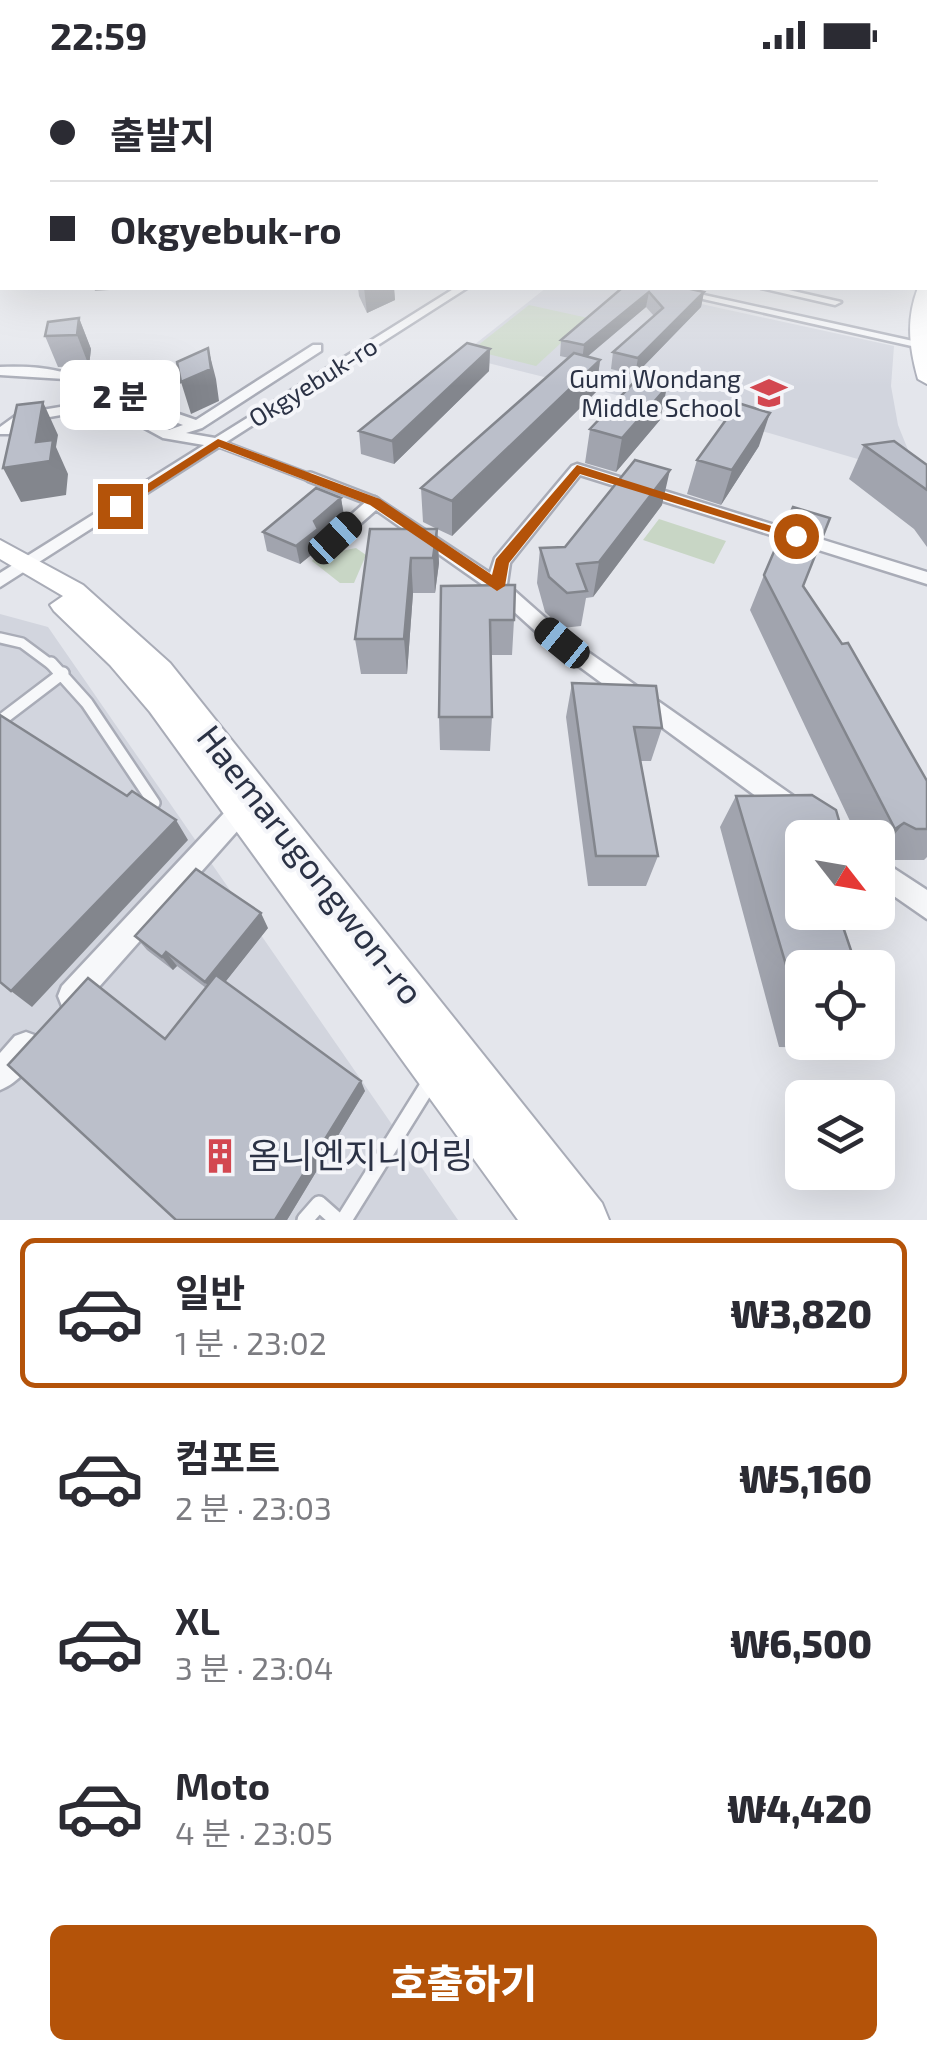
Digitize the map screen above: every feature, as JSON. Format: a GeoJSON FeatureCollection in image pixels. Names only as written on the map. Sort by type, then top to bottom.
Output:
{"type":"FeatureCollection","features":[{"type":"Feature","properties":{"kind":"street","name":"Okgyebuk-ro"},"geometry":{"type":"LineString","coordinates":[[8,567],[218,442],[459,290]]}},
{"type":"Feature","properties":{"kind":"street"},"geometry":{"type":"LineString","coordinates":[[668,290],[916,343]]}},
{"type":"Feature","properties":{"kind":"street"},"geometry":{"type":"LineString","coordinates":[[776,290],[834,302]]}},
{"type":"Feature","properties":{"kind":"street"},"geometry":{"type":"LineString","coordinates":[[822,323],[843,290]]}},
{"type":"Feature","properties":{"kind":"street"},"geometry":{"type":"LineString","coordinates":[[924,290],[915,311],[916,343],[927,379]]}},
{"type":"Feature","properties":{"kind":"street"},"geometry":{"type":"LineString","coordinates":[[164,438],[197,425],[317,348]]}},
{"type":"Feature","properties":{"kind":"street"},"geometry":{"type":"LineString","coordinates":[[85,379],[103,368]]}},
{"type":"Feature","properties":{"kind":"street"},"geometry":{"type":"LineString","coordinates":[[0,371],[58,373],[85,379],[164,438],[218,442]]}},
{"type":"Feature","properties":{"kind":"street"},"geometry":{"type":"LineString","coordinates":[[4,431],[23,417],[107,398],[197,425],[218,442]]}},
{"type":"Feature","properties":{"kind":"street"},"geometry":{"type":"LineString","coordinates":[[497,586],[502,562],[577,469],[927,578]]}},
{"type":"Feature","properties":{"kind":"street"},"geometry":{"type":"LineString","coordinates":[[329,542],[375,502],[497,586],[562,643],[808,820]]}},
{"type":"Feature","properties":{"kind":"street","name":"Haemarugongwon-ro"},"geometry":{"type":"LineString","coordinates":[[8,567],[58,601],[120,658],[248,803],[585,1220]]}},
{"type":"Feature","properties":{"kind":"street"},"geometry":{"type":"LineString","coordinates":[[0,1075],[248,803]]}},
{"type":"Feature","properties":{"kind":"street","name":"Haemarugongwon-ro"},"geometry":{"type":"LineString","coordinates":[[248,803],[436,1072],[547,1220]]}},
{"type":"Feature","properties":{"kind":"street"},"geometry":{"type":"LineString","coordinates":[[895,882],[927,906]]}},
{"type":"Feature","properties":{"kind":"lane"},"geometry":{"type":"LineString","coordinates":[[218,442],[375,502]]}},
{"type":"Feature","properties":{"kind":"lane"},"geometry":{"type":"LineString","coordinates":[[0,638],[22,640],[62,673],[154,802]]}},
{"type":"Feature","properties":{"kind":"lane"},"geometry":{"type":"LineString","coordinates":[[0,721],[62,673]]}},
{"type":"Feature","properties":{"kind":"lane"},"geometry":{"type":"LineString","coordinates":[[305,1220],[319,1204],[340,1220],[436,1072]]}},
{"type":"Feature","properties":{"kind":"shaded area","name":"Gumi Wondang Middle School"},"geometry":{"type":"Polygon","coordinates":[[[543,290],[637,290],[894,346],[891,386],[898,425],[919,477],[769,433],[460,356],[543,290]]]}},
{"type":"Feature","properties":{"kind":"shaded area"},"geometry":{"type":"Polygon","coordinates":[[[0,614],[48,627],[458,1220],[0,1220],[0,614]]]}},
{"type":"Feature","properties":{"kind":"green space"},"geometry":{"type":"Polygon","coordinates":[[[529,305],[588,318],[536,366],[472,350],[529,305]]]}},
{"type":"Feature","properties":{"kind":"green space"},"geometry":{"type":"Polygon","coordinates":[[[659,519],[726,541],[714,564],[643,540],[659,519]]]}},
{"type":"Feature","properties":{"kind":"green space"},"geometry":{"type":"Polygon","coordinates":[[[356,548],[366,555],[354,583],[340,583],[312,561],[315,556],[356,548]]]}},
{"type":"Feature","properties":{"kind":"building"},"geometry":{"type":"Polygon","coordinates":[[[620,290],[704,292],[638,358],[613,352],[663,308],[649,292],[584,345],[561,340],[620,290]]]}},
{"type":"Feature","properties":{"kind":"building"},"geometry":{"type":"Polygon","coordinates":[[[79,318],[77,335],[45,336],[48,322],[79,318]]]}},
{"type":"Feature","properties":{"kind":"building"},"geometry":{"type":"Polygon","coordinates":[[[467,343],[490,349],[392,441],[359,431],[467,343]]]}},
{"type":"Feature","properties":{"kind":"building"},"geometry":{"type":"Polygon","coordinates":[[[208,348],[211,369],[181,382],[177,362],[208,348]]]}},
{"type":"Feature","properties":{"kind":"building"},"geometry":{"type":"Polygon","coordinates":[[[574,353],[600,360],[452,501],[421,488],[574,353]]]}},
{"type":"Feature","properties":{"kind":"building"},"geometry":{"type":"Polygon","coordinates":[[[638,378],[667,387],[622,438],[590,429],[638,378]]]}},
{"type":"Feature","properties":{"kind":"building"},"geometry":{"type":"Polygon","coordinates":[[[43,402],[36,442],[53,440],[50,461],[3,468],[17,405],[43,402]]]}},
{"type":"Feature","properties":{"kind":"building"},"geometry":{"type":"Polygon","coordinates":[[[738,403],[770,413],[732,470],[697,460],[738,403]]]}},
{"type":"Feature","properties":{"kind":"building"},"geometry":{"type":"Polygon","coordinates":[[[894,441],[927,465],[927,490],[864,445],[894,441]]]}},
{"type":"Feature","properties":{"kind":"building"},"geometry":{"type":"Polygon","coordinates":[[[635,460],[670,470],[599,562],[577,564],[587,591],[567,593],[549,577],[540,548],[565,547],[635,460]]]}},
{"type":"Feature","properties":{"kind":"building"},"geometry":{"type":"Polygon","coordinates":[[[316,488],[341,498],[314,521],[318,529],[296,546],[263,532],[316,488]]]}},
{"type":"Feature","properties":{"kind":"building"},"geometry":{"type":"Polygon","coordinates":[[[793,507],[830,518],[803,586],[842,644],[848,643],[927,781],[927,829],[904,823],[895,829],[895,820],[890,820],[764,575],[793,507]]]}},
{"type":"Feature","properties":{"kind":"building"},"geometry":{"type":"Polygon","coordinates":[[[370,529],[437,529],[433,558],[411,558],[404,639],[355,639],[370,529]]]}},
{"type":"Feature","properties":{"kind":"building"},"geometry":{"type":"Polygon","coordinates":[[[515,585],[514,620],[490,620],[492,717],[439,717],[441,586],[515,585]]]}},
{"type":"Feature","properties":{"kind":"building"},"geometry":{"type":"Polygon","coordinates":[[[572,683],[656,686],[662,728],[634,727],[658,856],[596,856],[572,683]]]}},
{"type":"Feature","properties":{"kind":"building"},"geometry":{"type":"Polygon","coordinates":[[[0,715],[127,796],[132,791],[176,820],[11,991],[0,982],[0,715]]]}},
{"type":"Feature","properties":{"kind":"building"},"geometry":{"type":"Polygon","coordinates":[[[812,795],[836,810],[839,820],[785,820],[785,930],[844,930],[851,950],[785,950],[785,962],[736,796],[812,795]]]}},
{"type":"Feature","properties":{"kind":"building"},"geometry":{"type":"Polygon","coordinates":[[[196,869],[261,913],[205,982],[166,952],[162,957],[135,936],[196,869]]]}},
{"type":"Feature","properties":{"kind":"building","name":"옴니엔지니어링"},"geometry":{"type":"Polygon","coordinates":[[[216,975],[361,1081],[275,1220],[176,1220],[8,1065],[88,978],[165,1039],[216,975]]]}},
{"type":"Feature","properties":{"kind":"place","name":"Gumi Wondang Middle School"},"geometry":{"type":"Point","coordinates":[769,393]}},
{"type":"Feature","properties":{"kind":"place","name":"옴니엔지니어링"},"geometry":{"type":"Point","coordinates":[220,1156]}},
{"type":"Feature","properties":{"kind":"route"},"geometry":{"type":"LineString","coordinates":[[120,506],[218,442],[375,502],[497,586],[496,574],[502,562],[577,469],[796,536]]}}]}
